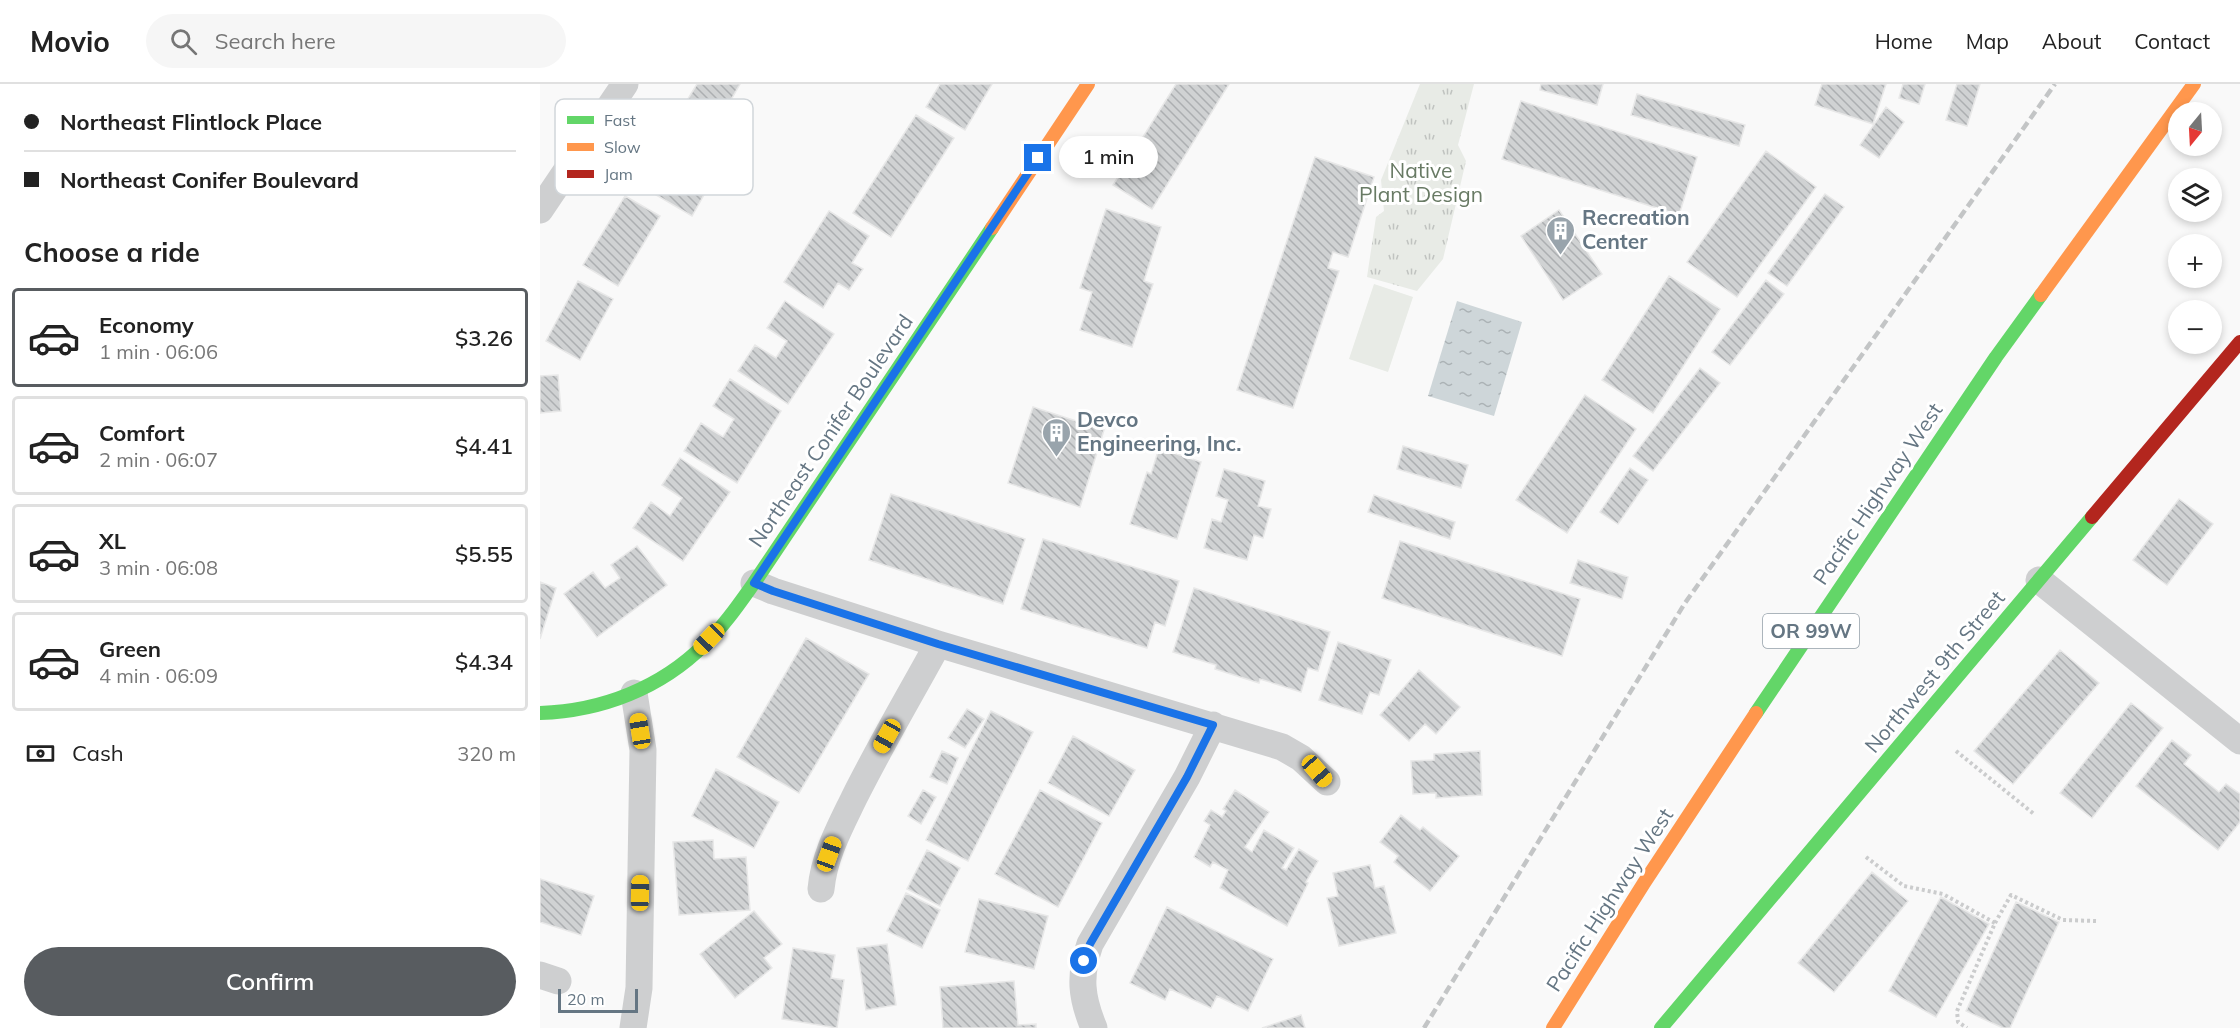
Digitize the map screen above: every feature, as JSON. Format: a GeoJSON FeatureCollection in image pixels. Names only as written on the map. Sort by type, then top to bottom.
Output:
{"type":"FeatureCollection","features":[{"type":"Feature","properties":{"kind":"main road","name":"Northeast Conifer Boulevard"},"geometry":{"type":"LineString","coordinates":[[540,713],[590,708],[634,693],[660,680],[698,651],[720,628],[754,583],[1088,84]]}},
{"type":"Feature","properties":{"kind":"main road","name":"Pacific Highway West"},"geometry":{"type":"LineString","coordinates":[[1552,1028],[1650,873],[1996,357],[2194,84]]}},
{"type":"Feature","properties":{"kind":"main road","name":"Northwest 9th Street"},"geometry":{"type":"LineString","coordinates":[[1662,1028],[2240,342]]}},
{"type":"Feature","properties":{"kind":"street"},"geometry":{"type":"LineString","coordinates":[[615,99],[625,84]]}},
{"type":"Feature","properties":{"kind":"street"},"geometry":{"type":"LineString","coordinates":[[540,210],[555,188]]}},
{"type":"Feature","properties":{"kind":"street"},"geometry":{"type":"LineString","coordinates":[[2039,580],[2240,741]]}},
{"type":"Feature","properties":{"kind":"street"},"geometry":{"type":"LineString","coordinates":[[754,583],[938,644],[1282,747],[1301,758],[1327,782]]}},
{"type":"Feature","properties":{"kind":"street"},"geometry":{"type":"LineString","coordinates":[[821,889],[823,871],[835,837],[867,773],[938,644]]}},
{"type":"Feature","properties":{"kind":"street"},"geometry":{"type":"LineString","coordinates":[[633,1028],[639,988],[643,750],[634,693]]}},
{"type":"Feature","properties":{"kind":"street"},"geometry":{"type":"LineString","coordinates":[[1094,1028],[1085,1006],[1082,979],[1084,961],[1090,944],[1187,777],[1213,725]]}},
{"type":"Feature","properties":{"kind":"path"},"geometry":{"type":"LineString","coordinates":[[1956,751],[2034,814]]}},
{"type":"Feature","properties":{"kind":"path"},"geometry":{"type":"LineString","coordinates":[[1866,857],[1904,886],[1943,894],[1995,924]]}},
{"type":"Feature","properties":{"kind":"path"},"geometry":{"type":"LineString","coordinates":[[1967,1028],[1958,1022],[1957,1011],[1995,924],[2012,895],[2063,920],[2096,921]]}},
{"type":"Feature","properties":{"kind":"green space","name":"Native Plant Design"},"geometry":{"type":"Polygon","coordinates":[[[1420,84],[1474,84],[1458,145],[1466,161],[1443,259],[1417,291],[1367,277],[1376,217],[1384,211],[1381,180],[1420,84]]]}},
{"type":"Feature","properties":{"kind":"green space"},"geometry":{"type":"Polygon","coordinates":[[[1374,284],[1413,297],[1388,372],[1349,359],[1374,284]]]}},
{"type":"Feature","properties":{"kind":"water"},"geometry":{"type":"Polygon","coordinates":[[[1457,301],[1522,322],[1494,416],[1428,396],[1457,301]]]}},
{"type":"Feature","properties":{"kind":"building"},"geometry":{"type":"Polygon","coordinates":[[[697,84],[740,84],[731,99],[688,99],[697,84]]]}},
{"type":"Feature","properties":{"kind":"building"},"geometry":{"type":"Polygon","coordinates":[[[940,84],[992,84],[965,130],[926,107],[940,84]]]}},
{"type":"Feature","properties":{"kind":"building"},"geometry":{"type":"Polygon","coordinates":[[[1176,84],[1229,84],[1152,209],[1113,185],[1176,84]]]}},
{"type":"Feature","properties":{"kind":"building"},"geometry":{"type":"Polygon","coordinates":[[[1541,84],[1603,84],[1597,105],[1540,90],[1541,84]]]}},
{"type":"Feature","properties":{"kind":"building"},"geometry":{"type":"Polygon","coordinates":[[[1822,84],[1886,84],[1873,124],[1815,105],[1822,84]]]}},
{"type":"Feature","properties":{"kind":"building"},"geometry":{"type":"Polygon","coordinates":[[[1903,84],[1925,84],[1919,104],[1899,98],[1903,84]]]}},
{"type":"Feature","properties":{"kind":"building"},"geometry":{"type":"Polygon","coordinates":[[[1957,84],[1980,84],[1967,126],[1946,120],[1957,84]]]}},
{"type":"Feature","properties":{"kind":"building"},"geometry":{"type":"Polygon","coordinates":[[[1637,94],[1745,125],[1739,146],[1631,115],[1637,94]]]}},
{"type":"Feature","properties":{"kind":"building"},"geometry":{"type":"Polygon","coordinates":[[[1521,101],[1697,157],[1679,215],[1502,159],[1521,101]]]}},
{"type":"Feature","properties":{"kind":"building"},"geometry":{"type":"Polygon","coordinates":[[[1886,107],[1904,122],[1879,158],[1860,145],[1886,107]]]}},
{"type":"Feature","properties":{"kind":"building"},"geometry":{"type":"Polygon","coordinates":[[[916,115],[954,138],[891,237],[853,213],[916,115]]]}},
{"type":"Feature","properties":{"kind":"building"},"geometry":{"type":"Polygon","coordinates":[[[1766,151],[1816,187],[1737,297],[1687,262],[1766,151]]]}},
{"type":"Feature","properties":{"kind":"building"},"geometry":{"type":"Polygon","coordinates":[[[1315,157],[1374,177],[1348,257],[1333,252],[1328,268],[1339,271],[1293,408],[1237,390],[1315,157]]]}},
{"type":"Feature","properties":{"kind":"building"},"geometry":{"type":"Polygon","coordinates":[[[1825,194],[1844,207],[1787,286],[1768,273],[1825,194]]]}},
{"type":"Feature","properties":{"kind":"building"},"geometry":{"type":"Polygon","coordinates":[[[656,195],[704,195],[692,216],[656,195]]]}},
{"type":"Feature","properties":{"kind":"building"},"geometry":{"type":"Polygon","coordinates":[[[625,196],[660,216],[618,286],[583,265],[625,196]]]}},
{"type":"Feature","properties":{"kind":"building"},"geometry":{"type":"Polygon","coordinates":[[[1106,209],[1161,227],[1144,281],[1153,284],[1132,347],[1080,330],[1092,292],[1080,288],[1106,209]]]}},
{"type":"Feature","properties":{"kind":"building","name":"Recreation Center"},"geometry":{"type":"Polygon","coordinates":[[[1559,210],[1602,274],[1563,300],[1521,236],[1559,210]]]}},
{"type":"Feature","properties":{"kind":"building"},"geometry":{"type":"Polygon","coordinates":[[[829,211],[869,236],[852,263],[863,269],[849,290],[838,283],[823,308],[784,282],[829,211]]]}},
{"type":"Feature","properties":{"kind":"building"},"geometry":{"type":"Polygon","coordinates":[[[1669,276],[1720,309],[1653,413],[1602,380],[1669,276]]]}},
{"type":"Feature","properties":{"kind":"building"},"geometry":{"type":"Polygon","coordinates":[[[1766,280],[1784,294],[1730,365],[1712,352],[1766,280]]]}},
{"type":"Feature","properties":{"kind":"building"},"geometry":{"type":"Polygon","coordinates":[[[578,281],[613,299],[580,360],[546,341],[578,281]]]}},
{"type":"Feature","properties":{"kind":"building"},"geometry":{"type":"Polygon","coordinates":[[[785,301],[834,334],[788,404],[738,371],[755,345],[776,358],[787,341],[767,328],[785,301]]]}},
{"type":"Feature","properties":{"kind":"building"},"geometry":{"type":"Polygon","coordinates":[[[1700,368],[1720,383],[1653,471],[1633,456],[1700,368]]]}},
{"type":"Feature","properties":{"kind":"building"},"geometry":{"type":"Polygon","coordinates":[[[558,375],[561,411],[540,413],[540,376],[558,375]]]}},
{"type":"Feature","properties":{"kind":"building"},"geometry":{"type":"Polygon","coordinates":[[[730,379],[781,411],[737,483],[684,451],[701,423],[723,437],[734,419],[713,406],[730,379]]]}},
{"type":"Feature","properties":{"kind":"building"},"geometry":{"type":"Polygon","coordinates":[[[1585,395],[1636,429],[1567,533],[1516,500],[1585,395]]]}},
{"type":"Feature","properties":{"kind":"building","name":"Devco Engineering, Inc."},"geometry":{"type":"Polygon","coordinates":[[[1033,407],[1104,430],[1080,507],[1008,483],[1033,407]]]}},
{"type":"Feature","properties":{"kind":"building"},"geometry":{"type":"Polygon","coordinates":[[[1403,446],[1468,465],[1461,488],[1397,469],[1403,446]]]}},
{"type":"Feature","properties":{"kind":"building"},"geometry":{"type":"Polygon","coordinates":[[[1159,448],[1201,462],[1177,539],[1130,524],[1147,472],[1151,474],[1159,448]]]}},
{"type":"Feature","properties":{"kind":"building"},"geometry":{"type":"Polygon","coordinates":[[[680,458],[730,492],[683,561],[633,528],[651,502],[670,516],[682,498],[662,485],[680,458]]]}},
{"type":"Feature","properties":{"kind":"building"},"geometry":{"type":"Polygon","coordinates":[[[1630,468],[1648,480],[1618,524],[1600,512],[1630,468]]]}},
{"type":"Feature","properties":{"kind":"building"},"geometry":{"type":"Polygon","coordinates":[[[1224,469],[1265,481],[1258,506],[1271,509],[1263,538],[1254,535],[1247,560],[1204,548],[1212,519],[1221,522],[1228,500],[1216,496],[1224,469]]]}},
{"type":"Feature","properties":{"kind":"building"},"geometry":{"type":"Polygon","coordinates":[[[891,494],[1025,539],[1003,604],[869,560],[891,494]]]}},
{"type":"Feature","properties":{"kind":"building"},"geometry":{"type":"Polygon","coordinates":[[[1374,495],[1455,522],[1450,539],[1368,512],[1374,495]]]}},
{"type":"Feature","properties":{"kind":"building"},"geometry":{"type":"Polygon","coordinates":[[[2179,499],[2213,524],[2167,585],[2133,560],[2179,499]]]}},
{"type":"Feature","properties":{"kind":"building"},"geometry":{"type":"Polygon","coordinates":[[[1043,539],[1179,581],[1165,626],[1155,622],[1147,648],[1021,609],[1043,539]]]}},
{"type":"Feature","properties":{"kind":"building"},"geometry":{"type":"Polygon","coordinates":[[[1400,541],[1580,599],[1562,656],[1382,598],[1400,541]]]}},
{"type":"Feature","properties":{"kind":"building"},"geometry":{"type":"Polygon","coordinates":[[[637,546],[667,585],[597,637],[564,594],[593,572],[605,588],[620,578],[611,565],[637,546]]]}},
{"type":"Feature","properties":{"kind":"building"},"geometry":{"type":"Polygon","coordinates":[[[1578,560],[1628,577],[1622,599],[1570,583],[1578,560]]]}},
{"type":"Feature","properties":{"kind":"building"},"geometry":{"type":"Polygon","coordinates":[[[540,582],[556,588],[540,639],[540,582]]]}},
{"type":"Feature","properties":{"kind":"building"},"geometry":{"type":"Polygon","coordinates":[[[1194,588],[1330,632],[1318,671],[1308,668],[1301,692],[1260,679],[1259,683],[1215,669],[1216,665],[1173,652],[1194,588]]]}},
{"type":"Feature","properties":{"kind":"building"},"geometry":{"type":"Polygon","coordinates":[[[806,638],[869,674],[799,793],[737,757],[806,638]]]}},
{"type":"Feature","properties":{"kind":"building"},"geometry":{"type":"Polygon","coordinates":[[[1338,642],[1391,660],[1379,695],[1370,692],[1362,714],[1319,700],[1338,642]]]}},
{"type":"Feature","properties":{"kind":"building"},"geometry":{"type":"Polygon","coordinates":[[[2060,650],[2099,683],[2013,784],[1974,751],[2060,650]]]}},
{"type":"Feature","properties":{"kind":"building"},"geometry":{"type":"Polygon","coordinates":[[[1419,670],[1460,707],[1436,734],[1425,724],[1409,741],[1380,715],[1419,670]]]}},
{"type":"Feature","properties":{"kind":"building"},"geometry":{"type":"Polygon","coordinates":[[[2131,703],[2163,728],[2092,818],[2060,793],[2131,703]]]}},
{"type":"Feature","properties":{"kind":"building"},"geometry":{"type":"Polygon","coordinates":[[[967,709],[984,719],[965,748],[948,738],[967,709]]]}},
{"type":"Feature","properties":{"kind":"building"},"geometry":{"type":"Polygon","coordinates":[[[991,711],[1033,732],[968,861],[926,840],[991,711]]]}},
{"type":"Feature","properties":{"kind":"building"},"geometry":{"type":"Polygon","coordinates":[[[1073,736],[1135,770],[1109,816],[1048,783],[1073,736]]]}},
{"type":"Feature","properties":{"kind":"building"},"geometry":{"type":"Polygon","coordinates":[[[2172,740],[2191,755],[2184,764],[2219,792],[2226,784],[2240,794],[2240,822],[2218,850],[2136,786],[2172,740]]]}},
{"type":"Feature","properties":{"kind":"building"},"geometry":{"type":"Polygon","coordinates":[[[942,751],[958,758],[947,784],[930,777],[942,751]]]}},
{"type":"Feature","properties":{"kind":"building"},"geometry":{"type":"Polygon","coordinates":[[[1480,751],[1482,795],[1436,798],[1436,793],[1413,794],[1411,761],[1434,760],[1434,754],[1480,751]]]}},
{"type":"Feature","properties":{"kind":"building"},"geometry":{"type":"Polygon","coordinates":[[[716,769],[779,802],[754,848],[692,816],[716,769]]]}},
{"type":"Feature","properties":{"kind":"building"},"geometry":{"type":"Polygon","coordinates":[[[923,790],[936,797],[921,824],[908,816],[923,790]]]}},
{"type":"Feature","properties":{"kind":"building"},"geometry":{"type":"Polygon","coordinates":[[[1040,790],[1102,823],[1058,907],[995,874],[1040,790]]]}},
{"type":"Feature","properties":{"kind":"building"},"geometry":{"type":"Polygon","coordinates":[[[1235,790],[1269,812],[1245,847],[1252,852],[1264,830],[1294,848],[1282,868],[1286,870],[1299,849],[1318,861],[1287,926],[1220,888],[1228,870],[1213,862],[1210,867],[1194,857],[1210,825],[1204,821],[1211,810],[1222,817],[1226,811],[1223,809],[1235,790]]]}},
{"type":"Feature","properties":{"kind":"building"},"geometry":{"type":"Polygon","coordinates":[[[1401,815],[1420,830],[1423,827],[1459,856],[1430,891],[1394,862],[1398,856],[1380,842],[1401,815]]]}},
{"type":"Feature","properties":{"kind":"building"},"geometry":{"type":"Polygon","coordinates":[[[713,840],[714,859],[746,857],[750,910],[679,915],[673,842],[713,840]]]}},
{"type":"Feature","properties":{"kind":"building"},"geometry":{"type":"Polygon","coordinates":[[[927,850],[960,868],[940,906],[907,889],[927,850]]]}},
{"type":"Feature","properties":{"kind":"building"},"geometry":{"type":"Polygon","coordinates":[[[1370,865],[1375,888],[1384,886],[1396,933],[1339,946],[1327,898],[1338,896],[1333,873],[1370,865]]]}},
{"type":"Feature","properties":{"kind":"building"},"geometry":{"type":"Polygon","coordinates":[[[1872,872],[1908,901],[1834,992],[1798,963],[1872,872]]]}},
{"type":"Feature","properties":{"kind":"building"},"geometry":{"type":"Polygon","coordinates":[[[540,879],[594,896],[581,935],[540,922],[540,879]]]}},
{"type":"Feature","properties":{"kind":"building"},"geometry":{"type":"Polygon","coordinates":[[[906,893],[940,910],[922,948],[887,931],[906,893]]]}},
{"type":"Feature","properties":{"kind":"building"},"geometry":{"type":"Polygon","coordinates":[[[1941,897],[1989,924],[1936,1017],[1889,991],[1941,897]]]}},
{"type":"Feature","properties":{"kind":"building"},"geometry":{"type":"Polygon","coordinates":[[[979,899],[1048,916],[1034,969],[965,952],[979,899]]]}},
{"type":"Feature","properties":{"kind":"building"},"geometry":{"type":"Polygon","coordinates":[[[2016,902],[2059,922],[2010,1028],[2003,1028],[1966,1011],[2016,902]]]}},
{"type":"Feature","properties":{"kind":"building"},"geometry":{"type":"Polygon","coordinates":[[[1167,907],[1273,959],[1248,1011],[1217,996],[1211,1008],[1170,989],[1165,1000],[1130,983],[1167,907]]]}},
{"type":"Feature","properties":{"kind":"building"},"geometry":{"type":"Polygon","coordinates":[[[754,911],[782,944],[764,958],[772,968],[735,998],[700,954],[754,911]]]}},
{"type":"Feature","properties":{"kind":"building"},"geometry":{"type":"Polygon","coordinates":[[[887,944],[896,1005],[866,1010],[857,948],[887,944]]]}},
{"type":"Feature","properties":{"kind":"building"},"geometry":{"type":"Polygon","coordinates":[[[793,948],[835,955],[831,978],[844,980],[837,1028],[782,1019],[793,948]]]}},
{"type":"Feature","properties":{"kind":"building"},"geometry":{"type":"Polygon","coordinates":[[[1014,981],[1018,1025],[1036,1024],[1036,1028],[943,1028],[940,987],[1014,981]]]}},
{"type":"Feature","properties":{"kind":"building"},"geometry":{"type":"Polygon","coordinates":[[[1301,1015],[1305,1028],[1262,1028],[1301,1015]]]}},
{"type":"Feature","properties":{"kind":"railway"},"geometry":{"type":"LineString","coordinates":[[1424,1028],[1685,603],[2055,84]]}},
{"type":"Feature","properties":{"kind":"traffic: fast"},"geometry":{"type":"LineString","coordinates":[[540,713],[586,708],[650,685],[688,660],[712,637],[754,583],[992,228]]}},
{"type":"Feature","properties":{"kind":"traffic: fast"},"geometry":{"type":"LineString","coordinates":[[1756,713],[1996,357],[2041,295]]}},
{"type":"Feature","properties":{"kind":"traffic: fast"},"geometry":{"type":"LineString","coordinates":[[1661,1028],[2092,517]]}},
{"type":"Feature","properties":{"kind":"traffic: slow"},"geometry":{"type":"LineString","coordinates":[[992,228],[1088,84]]}},
{"type":"Feature","properties":{"kind":"traffic: slow"},"geometry":{"type":"LineString","coordinates":[[2041,295],[2194,84]]}},
{"type":"Feature","properties":{"kind":"traffic: slow"},"geometry":{"type":"LineString","coordinates":[[1553,1028],[1644,883],[1756,713]]}},
{"type":"Feature","properties":{"kind":"traffic: jam"},"geometry":{"type":"LineString","coordinates":[[2092,517],[2240,342]]}},
{"type":"Feature","properties":{"kind":"place","name":"Recreation Center"},"geometry":{"type":"Point","coordinates":[1561,256]}},
{"type":"Feature","properties":{"kind":"place","name":"Devco Engineering, Inc."},"geometry":{"type":"Point","coordinates":[1056,458]}},
{"type":"Feature","properties":{"kind":"route"},"geometry":{"type":"LineString","coordinates":[[1038,158],[754,583],[938,644],[1213,725],[1187,777],[1090,944],[1084,961]]}}]}
